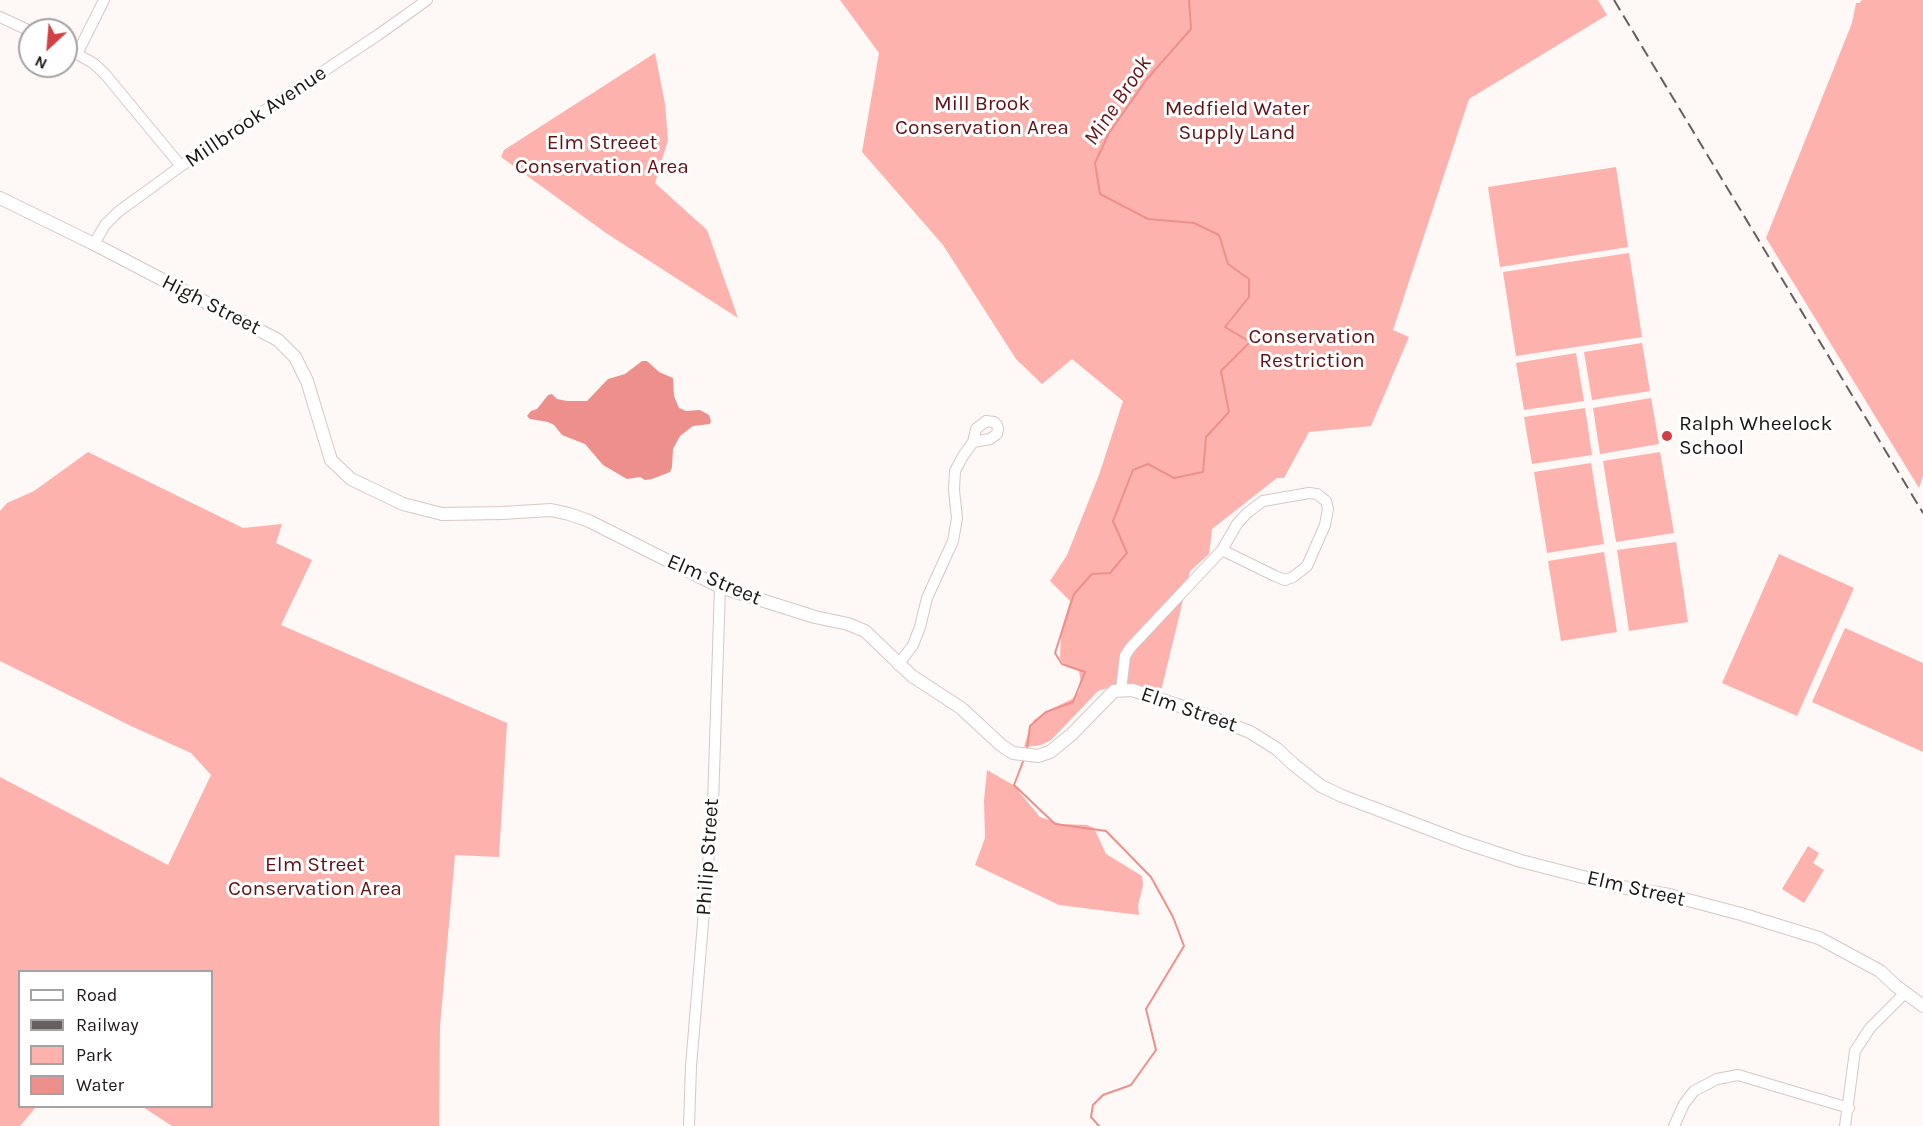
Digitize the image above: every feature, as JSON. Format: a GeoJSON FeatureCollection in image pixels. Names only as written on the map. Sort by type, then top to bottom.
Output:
{"type":"FeatureCollection","features":[{"type":"Feature","properties":{"kind":"street"},"geometry":{"type":"LineString","coordinates":[[78,52],[104,0]]}},
{"type":"Feature","properties":{"kind":"street","name":"Millbrook Avenue"},"geometry":{"type":"LineString","coordinates":[[94,244],[105,225],[118,212],[181,166],[427,0]]}},
{"type":"Feature","properties":{"kind":"street"},"geometry":{"type":"LineString","coordinates":[[0,16],[18,25]]}},
{"type":"Feature","properties":{"kind":"street"},"geometry":{"type":"LineString","coordinates":[[78,55],[93,63],[108,77],[181,166]]}},
{"type":"Feature","properties":{"kind":"street","name":"High Street"},"geometry":{"type":"LineString","coordinates":[[0,198],[278,340],[295,357],[307,381],[331,460],[350,478]]}},
{"type":"Feature","properties":{"kind":"street"},"geometry":{"type":"LineString","coordinates":[[898,665],[913,645],[927,598],[953,541],[957,518],[954,490],[955,471],[973,442]]}},
{"type":"Feature","properties":{"kind":"street","name":"Elm Street"},"geometry":{"type":"LineString","coordinates":[[350,478],[404,504],[442,514],[551,510],[569,514],[589,521],[720,587],[865,631],[885,649],[898,665],[961,708],[1001,745],[1013,753],[1038,756],[1057,747],[1114,691],[1132,690],[1250,732],[1277,749],[1321,786],[1462,842],[1521,861],[1741,914],[1819,938],[1880,971],[1923,1006]]}},
{"type":"Feature","properties":{"kind":"street"},"geometry":{"type":"LineString","coordinates":[[1121,690],[1125,656],[1130,648],[1222,550],[1237,524],[1247,513],[1263,501],[1309,493],[1317,494],[1326,501],[1328,509],[1325,525],[1307,566],[1293,577],[1285,580],[1222,550]]}},
{"type":"Feature","properties":{"kind":"street","name":"Philip Street"},"geometry":{"type":"LineString","coordinates":[[689,1126],[691,1066],[712,825],[720,587]]}},
{"type":"Feature","properties":{"kind":"street"},"geometry":{"type":"LineString","coordinates":[[1845,1126],[1849,1108],[1850,1074],[1855,1051],[1870,1028],[1905,993]]}},
{"type":"Feature","properties":{"kind":"street"},"geometry":{"type":"LineString","coordinates":[[1674,1126],[1684,1104],[1694,1091],[1717,1079],[1738,1074],[1849,1108]]}},
{"type":"Feature","properties":{"kind":"green space"},"geometry":{"type":"Polygon","coordinates":[[[840,0],[1598,0],[1607,15],[1469,99],[1393,330],[1409,337],[1371,426],[1309,432],[1284,478],[1277,478],[1212,529],[1209,554],[1190,571],[1161,691],[1124,683],[1098,691],[1051,740],[1041,745],[1024,747],[1034,720],[1072,699],[1079,691],[1081,683],[1079,671],[1065,666],[1060,658],[1061,631],[1070,601],[1050,581],[1067,555],[1099,475],[1123,401],[1072,359],[1042,384],[1016,359],[943,245],[862,152],[879,53],[840,0]]]}},
{"type":"Feature","properties":{"kind":"green space"},"geometry":{"type":"Polygon","coordinates":[[[1862,0],[1923,0],[1923,476],[1919,488],[1766,238],[1852,23],[1856,3],[1862,0]]]}},
{"type":"Feature","properties":{"kind":"green space","name":"Elm Streeet Conservation Area"},"geometry":{"type":"Polygon","coordinates":[[[655,53],[665,104],[668,140],[655,183],[707,230],[738,318],[606,233],[501,157],[504,150],[655,53]]]}},
{"type":"Feature","properties":{"kind":"green space"},"geometry":{"type":"Polygon","coordinates":[[[1616,167],[1628,247],[1500,267],[1488,187],[1616,167]]]}},
{"type":"Feature","properties":{"kind":"green space"},"geometry":{"type":"Polygon","coordinates":[[[1629,253],[1642,337],[1516,356],[1503,272],[1629,253]]]}},
{"type":"Feature","properties":{"kind":"green space"},"geometry":{"type":"Polygon","coordinates":[[[1642,343],[1650,391],[1592,400],[1584,352],[1642,343]]]}},
{"type":"Feature","properties":{"kind":"green space"},"geometry":{"type":"Polygon","coordinates":[[[1576,353],[1584,401],[1524,410],[1516,363],[1576,353]]]}},
{"type":"Feature","properties":{"kind":"green space"},"geometry":{"type":"Polygon","coordinates":[[[1651,398],[1659,444],[1600,454],[1593,408],[1651,398]]]}},
{"type":"Feature","properties":{"kind":"green space"},"geometry":{"type":"Polygon","coordinates":[[[1585,408],[1592,455],[1532,464],[1524,417],[1585,408]]]}},
{"type":"Feature","properties":{"kind":"green space","name":"Elm Street Conservation Area"},"geometry":{"type":"Polygon","coordinates":[[[88,452],[243,528],[282,524],[276,543],[312,560],[281,625],[507,723],[499,857],[455,855],[440,1026],[439,1126],[172,1126],[145,1108],[213,1108],[213,970],[18,970],[18,1108],[35,1108],[20,1126],[0,1126],[0,777],[168,865],[211,775],[191,753],[0,661],[0,511],[7,503],[34,491],[88,452]]]}},
{"type":"Feature","properties":{"kind":"green space"},"geometry":{"type":"Polygon","coordinates":[[[1660,452],[1674,533],[1616,542],[1603,461],[1660,452]]]}},
{"type":"Feature","properties":{"kind":"green space"},"geometry":{"type":"Polygon","coordinates":[[[1591,463],[1604,544],[1547,553],[1534,472],[1591,463]]]}},
{"type":"Feature","properties":{"kind":"green space"},"geometry":{"type":"Polygon","coordinates":[[[1676,542],[1688,622],[1629,631],[1617,550],[1676,542]]]}},
{"type":"Feature","properties":{"kind":"green space"},"geometry":{"type":"Polygon","coordinates":[[[1604,552],[1617,632],[1561,641],[1548,561],[1604,552]]]}},
{"type":"Feature","properties":{"kind":"green space"},"geometry":{"type":"Polygon","coordinates":[[[1779,554],[1854,588],[1797,716],[1722,683],[1779,554]]]}},
{"type":"Feature","properties":{"kind":"green space"},"geometry":{"type":"Polygon","coordinates":[[[1845,628],[1923,663],[1923,752],[1812,702],[1845,628]]]}},
{"type":"Feature","properties":{"kind":"green space"},"geometry":{"type":"Polygon","coordinates":[[[987,770],[1017,787],[1040,817],[1061,824],[1087,825],[1094,828],[1106,854],[1142,876],[1139,915],[1059,905],[975,865],[985,838],[984,800],[987,770]]]}},
{"type":"Feature","properties":{"kind":"green space"},"geometry":{"type":"Polygon","coordinates":[[[1808,846],[1819,853],[1813,863],[1824,870],[1804,903],[1782,889],[1808,846]]]}},
{"type":"Feature","properties":{"kind":"water"},"geometry":{"type":"Polygon","coordinates":[[[642,361],[647,361],[659,372],[673,378],[674,396],[679,408],[686,411],[700,410],[709,415],[711,421],[710,424],[693,426],[680,436],[673,449],[670,472],[652,479],[645,480],[640,477],[627,479],[603,465],[585,444],[562,435],[554,425],[548,422],[530,419],[527,416],[531,411],[537,409],[548,395],[552,394],[557,399],[567,401],[587,401],[608,379],[625,374],[642,361]]]}},
{"type":"Feature","properties":{"kind":"waterway","name":"Mine Brook"},"geometry":{"type":"LineString","coordinates":[[1027,749],[1030,726],[1046,712],[1073,702],[1085,672],[1062,664],[1055,653],[1074,594],[1092,574],[1110,573],[1127,553],[1113,521],[1133,470],[1148,464],[1174,478],[1203,472],[1206,437],[1229,412],[1221,371],[1250,342],[1225,327],[1249,297],[1249,279],[1228,264],[1219,235],[1194,223],[1148,219],[1100,194],[1095,163],[1109,133],[1147,79],[1191,29],[1189,0]]}},
{"type":"Feature","properties":{"kind":"waterway","name":"Mine Brook"},"geometry":{"type":"LineString","coordinates":[[1024,759],[1014,785],[1055,824],[1106,831],[1151,877],[1173,917],[1184,946],[1146,1009],[1156,1050],[1131,1085],[1103,1095],[1093,1105],[1091,1117],[1099,1126]]}},
{"type":"Feature","properties":{"kind":"railway"},"geometry":{"type":"LineString","coordinates":[[1614,0],[1923,513]]}},
{"type":"Feature","properties":{"kind":"place","name":"Ralph Wheelock School"},"geometry":{"type":"Point","coordinates":[1667,436]}},
{"type":"Feature","properties":{"kind":"park label","name":"Mill Brook Conservation Area"},"geometry":{"type":"Point","coordinates":[982,116]}},
{"type":"Feature","properties":{"kind":"park label","name":"Medfield Water Supply Land"},"geometry":{"type":"Point","coordinates":[1237,121]}},
{"type":"Feature","properties":{"kind":"park label","name":"Conservation Restriction"},"geometry":{"type":"Point","coordinates":[1312,349]}}]}
